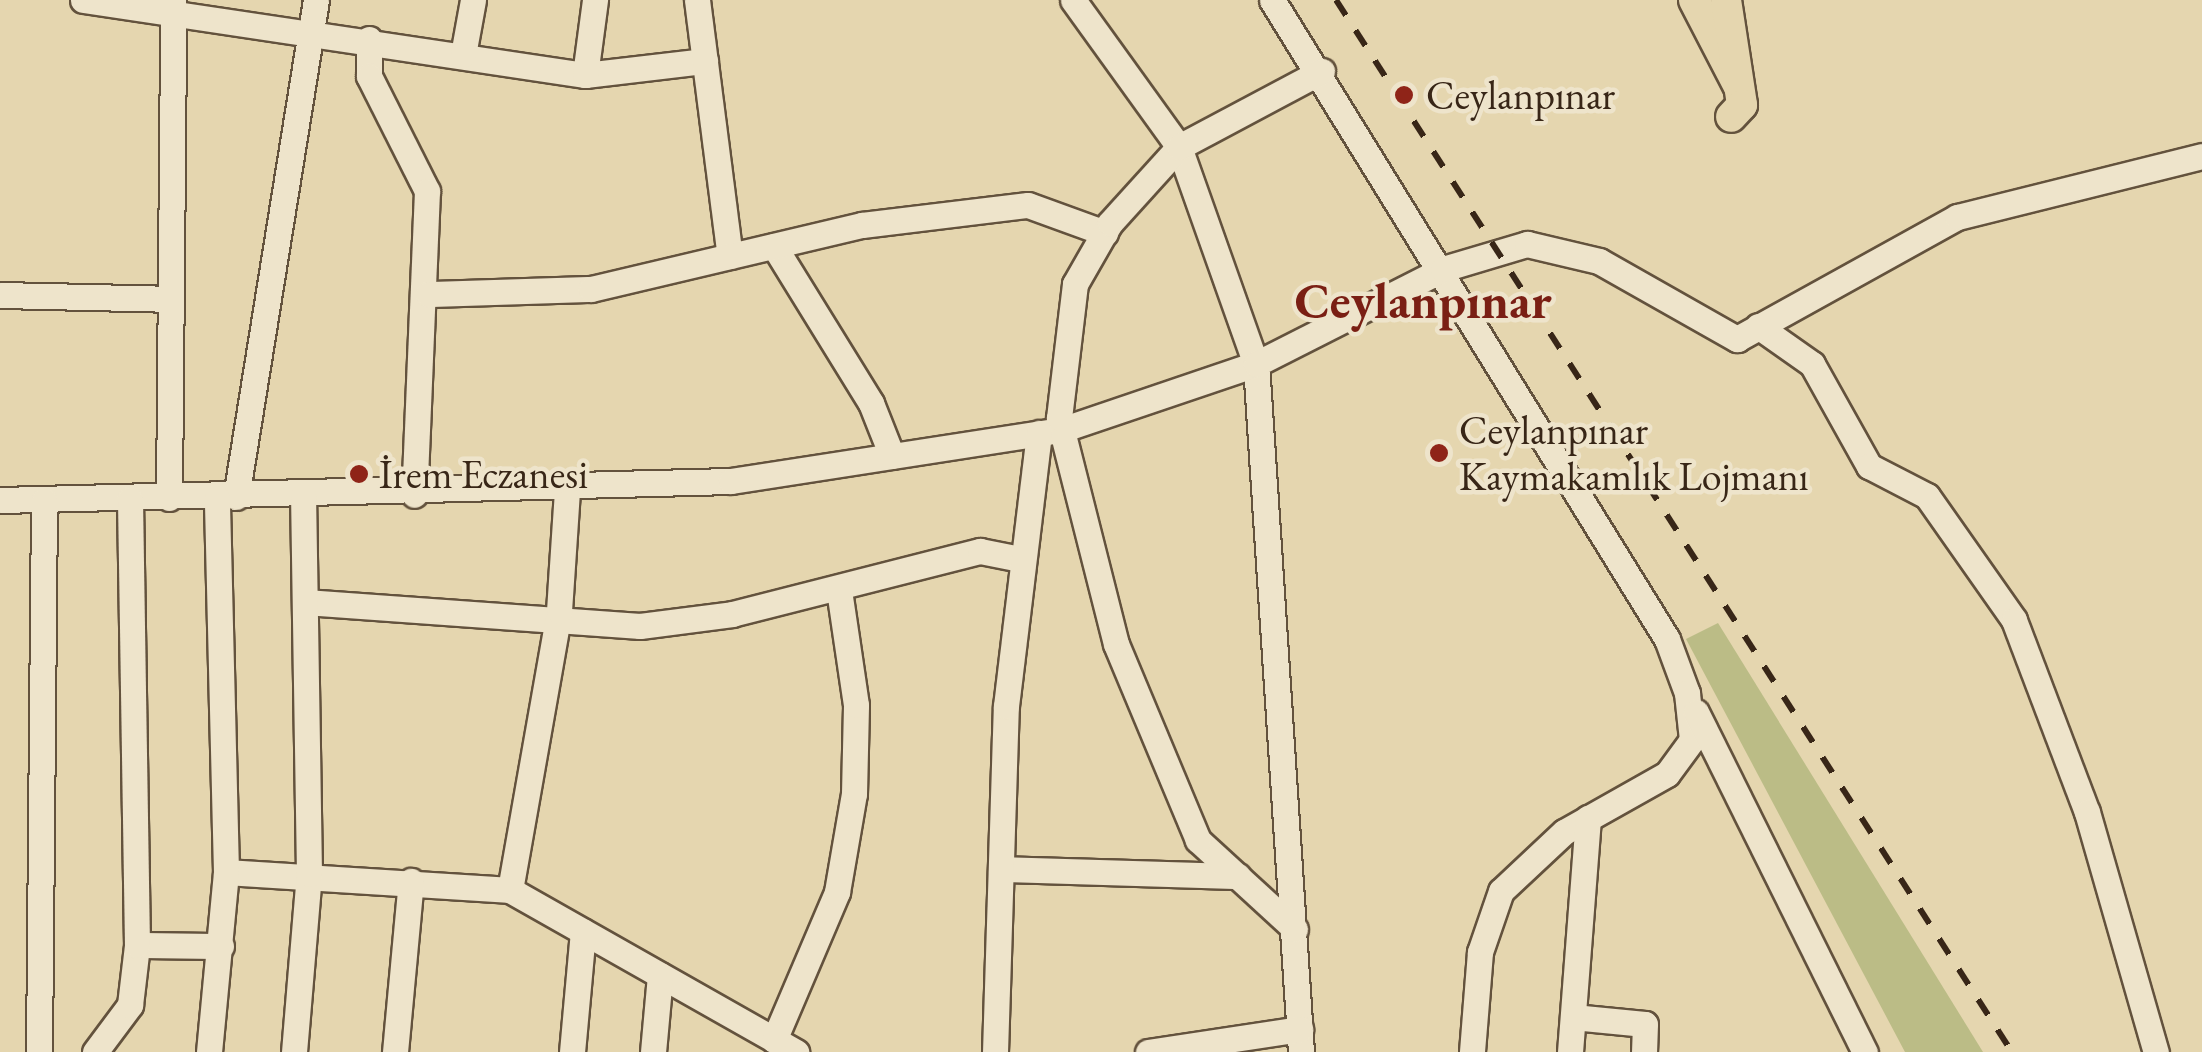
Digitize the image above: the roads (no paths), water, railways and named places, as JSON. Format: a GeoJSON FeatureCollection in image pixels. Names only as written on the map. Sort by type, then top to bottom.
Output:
{"type":"FeatureCollection","features":[{"type":"Feature","properties":{"kind":"main road"},"geometry":{"type":"LineString","coordinates":[[1694,0],[1736,104],[1726,0]]}},
{"type":"Feature","properties":{"kind":"street"},"geometry":{"type":"LineString","coordinates":[[83,0],[172,4],[585,76],[705,61]]}},
{"type":"Feature","properties":{"kind":"street"},"geometry":{"type":"LineString","coordinates":[[209,1052],[226,872],[226,497],[316,0]]}},
{"type":"Feature","properties":{"kind":"street"},"geometry":{"type":"LineString","coordinates":[[462,55],[473,0]]}},
{"type":"Feature","properties":{"kind":"street"},"geometry":{"type":"LineString","coordinates":[[585,76],[596,0]]}},
{"type":"Feature","properties":{"kind":"street"},"geometry":{"type":"LineString","coordinates":[[697,0],[730,256]]}},
{"type":"Feature","properties":{"kind":"street"},"geometry":{"type":"LineString","coordinates":[[1073,0],[1179,147],[1256,364],[1301,1041],[1148,1052]]}},
{"type":"Feature","properties":{"kind":"street"},"geometry":{"type":"LineString","coordinates":[[1272,0],[1322,71],[1667,639],[1687,693],[1865,1052]]}},
{"type":"Feature","properties":{"kind":"street"},"geometry":{"type":"LineString","coordinates":[[169,498],[172,4]]}},
{"type":"Feature","properties":{"kind":"street"},"geometry":{"type":"LineString","coordinates":[[369,40],[369,76],[426,191],[428,294],[414,495]]}},
{"type":"Feature","properties":{"kind":"street"},"geometry":{"type":"LineString","coordinates":[[994,1052],[1000,869],[1020,559],[1050,431],[1076,284],[1105,233],[1179,147],[1322,71]]}},
{"type":"Feature","properties":{"kind":"street"},"geometry":{"type":"LineString","coordinates":[[0,500],[414,495],[732,481],[1050,431],[1256,364],[1443,269],[1546,245],[1599,262],[1738,339],[1957,216],[2202,156]]}},
{"type":"Feature","properties":{"kind":"street"},"geometry":{"type":"LineString","coordinates":[[428,294],[591,289],[774,246],[1028,205],[1105,233]]}},
{"type":"Feature","properties":{"kind":"street"},"geometry":{"type":"LineString","coordinates":[[774,246],[872,404],[892,456]]}},
{"type":"Feature","properties":{"kind":"street"},"geometry":{"type":"LineString","coordinates":[[0,295],[170,299]]}},
{"type":"Feature","properties":{"kind":"street"},"geometry":{"type":"LineString","coordinates":[[1758,326],[1812,364],[1869,466],[1927,496],[2014,620],[2087,812],[2156,1052]]}},
{"type":"Feature","properties":{"kind":"street"},"geometry":{"type":"LineString","coordinates":[[1050,431],[1116,644],[1198,840],[1296,929]]}},
{"type":"Feature","properties":{"kind":"street"},"geometry":{"type":"LineString","coordinates":[[510,890],[556,623],[566,489]]}},
{"type":"Feature","properties":{"kind":"street"},"geometry":{"type":"LineString","coordinates":[[294,1052],[309,874],[303,496]]}},
{"type":"Feature","properties":{"kind":"street"},"geometry":{"type":"LineString","coordinates":[[95,1052],[130,1004],[138,945],[130,498]]}},
{"type":"Feature","properties":{"kind":"street"},"geometry":{"type":"LineString","coordinates":[[39,1052],[44,500]]}},
{"type":"Feature","properties":{"kind":"street"},"geometry":{"type":"LineString","coordinates":[[305,602],[556,623],[640,626],[838,590],[980,552],[1020,559]]}},
{"type":"Feature","properties":{"kind":"street"},"geometry":{"type":"LineString","coordinates":[[226,872],[309,874],[510,890],[785,1046],[837,892],[854,794],[856,705],[838,590]]}},
{"type":"Feature","properties":{"kind":"street"},"geometry":{"type":"LineString","coordinates":[[1472,1052],[1480,952],[1500,890],[1588,818],[1666,774],[1692,740],[1687,693]]}},
{"type":"Feature","properties":{"kind":"street"},"geometry":{"type":"LineString","coordinates":[[1570,1052],[1588,818]]}},
{"type":"Feature","properties":{"kind":"street"},"geometry":{"type":"LineString","coordinates":[[1000,869],[1238,876]]}},
{"type":"Feature","properties":{"kind":"street"},"geometry":{"type":"LineString","coordinates":[[394,1052],[411,881]]}},
{"type":"Feature","properties":{"kind":"street"},"geometry":{"type":"LineString","coordinates":[[572,1052],[583,931]]}},
{"type":"Feature","properties":{"kind":"street"},"geometry":{"type":"LineString","coordinates":[[138,945],[221,946]]}},
{"type":"Feature","properties":{"kind":"street"},"geometry":{"type":"LineString","coordinates":[[653,1052],[660,975]]}},
{"type":"Feature","properties":{"kind":"street"},"geometry":{"type":"LineString","coordinates":[[1573,1017],[1644,1024],[1644,1052]]}},
{"type":"Feature","properties":{"kind":"railway"},"geometry":{"type":"LineString","coordinates":[[1336,0],[2012,1052]]}},
{"type":"Feature","properties":{"kind":"place","name":"Ceylanpınar"},"geometry":{"type":"Point","coordinates":[1404,95]}},
{"type":"Feature","properties":{"kind":"place","name":"Ceylanpınar Kaymakamlık Lojmanı"},"geometry":{"type":"Point","coordinates":[1439,453]}},
{"type":"Feature","properties":{"kind":"place","name":"İrem Eczanesi"},"geometry":{"type":"Point","coordinates":[359,474]}},
{"type":"Feature","properties":{"kind":"district","name":"Ceylanpınar"},"geometry":{"type":"Point","coordinates":[1423,301]}}]}
